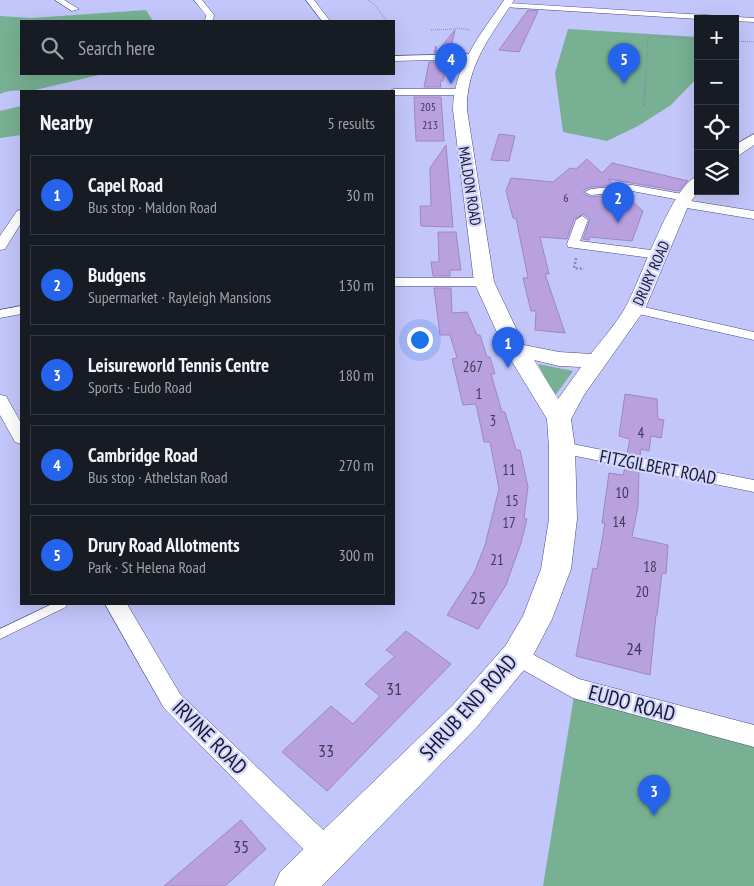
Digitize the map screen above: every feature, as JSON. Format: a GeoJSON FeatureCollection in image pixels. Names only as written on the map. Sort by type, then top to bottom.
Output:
{"type":"FeatureCollection","features":[{"type":"Feature","properties":{"kind":"main road","name":"MALDON ROAD"},"geometry":{"type":"LineString","coordinates":[[508,2],[471,57],[460,92],[462,131],[484,282],[498,315],[516,350],[531,373],[560,433]]}},
{"type":"Feature","properties":{"kind":"main road"},"geometry":{"type":"LineString","coordinates":[[739,150],[754,138]]}},
{"type":"Feature","properties":{"kind":"main road","name":"DRURY ROAD"},"geometry":{"type":"LineString","coordinates":[[560,433],[597,361],[636,309],[682,200],[694,186]]}},
{"type":"Feature","properties":{"kind":"main road"},"geometry":{"type":"LineString","coordinates":[[516,350],[559,359],[597,361]]}},
{"type":"Feature","properties":{"kind":"main road","name":"SHRUB END ROAD"},"geometry":{"type":"LineString","coordinates":[[294,886],[326,852],[465,716],[517,655],[537,619],[556,569],[563,519],[560,433]]}},
{"type":"Feature","properties":{"kind":"street"},"geometry":{"type":"LineString","coordinates":[[59,0],[76,9]]}},
{"type":"Feature","properties":{"kind":"street"},"geometry":{"type":"LineString","coordinates":[[198,0],[210,15],[209,20]]}},
{"type":"Feature","properties":{"kind":"street"},"geometry":{"type":"LineString","coordinates":[[310,0],[325,20]]}},
{"type":"Feature","properties":{"kind":"street"},"geometry":{"type":"LineString","coordinates":[[508,2],[754,20]]}},
{"type":"Feature","properties":{"kind":"street"},"geometry":{"type":"LineString","coordinates":[[395,59],[471,57]]}},
{"type":"Feature","properties":{"kind":"street"},"geometry":{"type":"LineString","coordinates":[[395,92],[460,92]]}},
{"type":"Feature","properties":{"kind":"street"},"geometry":{"type":"LineString","coordinates":[[611,179],[622,188]]}},
{"type":"Feature","properties":{"kind":"street"},"geometry":{"type":"LineString","coordinates":[[591,192],[632,188],[754,216]]}},
{"type":"Feature","properties":{"kind":"street"},"geometry":{"type":"LineString","coordinates":[[0,246],[20,216]]}},
{"type":"Feature","properties":{"kind":"street"},"geometry":{"type":"LineString","coordinates":[[582,220],[573,244],[659,255]]}},
{"type":"Feature","properties":{"kind":"street"},"geometry":{"type":"LineString","coordinates":[[395,282],[484,282]]}},
{"type":"Feature","properties":{"kind":"street"},"geometry":{"type":"LineString","coordinates":[[636,309],[754,336]]}},
{"type":"Feature","properties":{"kind":"street"},"geometry":{"type":"LineString","coordinates":[[0,314],[20,310]]}},
{"type":"Feature","properties":{"kind":"street"},"geometry":{"type":"LineString","coordinates":[[0,400],[20,436]]}},
{"type":"Feature","properties":{"kind":"street","name":"FITZGILBERT ROAD"},"geometry":{"type":"LineString","coordinates":[[560,433],[754,486]]}},
{"type":"Feature","properties":{"kind":"street","name":"IRVINE ROAD"},"geometry":{"type":"LineString","coordinates":[[117,605],[172,701],[326,852]]}},
{"type":"Feature","properties":{"kind":"street","name":"EUDO ROAD"},"geometry":{"type":"LineString","coordinates":[[517,655],[573,688],[754,736]]}},
{"type":"Feature","properties":{"kind":"lane"},"geometry":{"type":"LineString","coordinates":[[0,634],[60,605]]}},
{"type":"Feature","properties":{"kind":"path"},"geometry":{"type":"LineString","coordinates":[[368,0],[375,5],[386,20]]}},
{"type":"Feature","properties":{"kind":"path"},"geometry":{"type":"LineString","coordinates":[[431,30],[466,29]]}},
{"type":"Feature","properties":{"kind":"path"},"geometry":{"type":"LineString","coordinates":[[644,106],[648,38],[652,36],[694,38]]}},
{"type":"Feature","properties":{"kind":"path"},"geometry":{"type":"LineString","coordinates":[[739,41],[754,42]]}},
{"type":"Feature","properties":{"kind":"green space"},"geometry":{"type":"Polygon","coordinates":[[[146,10],[152,20],[20,20],[20,75],[99,75],[35,90],[20,90],[0,94],[0,16],[32,18],[146,10]]]}},
{"type":"Feature","properties":{"kind":"green space"},"geometry":{"type":"Polygon","coordinates":[[[568,29],[694,37],[694,81],[671,105],[638,126],[607,141],[563,132],[555,73],[568,29]]]}},
{"type":"Feature","properties":{"kind":"green space"},"geometry":{"type":"Polygon","coordinates":[[[20,106],[20,135],[0,138],[0,111],[20,106]]]}},
{"type":"Feature","properties":{"kind":"green space"},"geometry":{"type":"Polygon","coordinates":[[[538,364],[573,371],[554,397],[538,364]]]}},
{"type":"Feature","properties":{"kind":"green space"},"geometry":{"type":"Polygon","coordinates":[[[574,696],[754,745],[754,886],[543,886],[574,696]]]}},
{"type":"Feature","properties":{"kind":"building"},"geometry":{"type":"Polygon","coordinates":[[[528,10],[538,11],[519,52],[499,50],[528,10]]]}},
{"type":"Feature","properties":{"kind":"building"},"geometry":{"type":"Polygon","coordinates":[[[455,30],[450,53],[434,53],[436,46],[437,52],[455,30]]]}},
{"type":"Feature","properties":{"kind":"building"},"geometry":{"type":"Polygon","coordinates":[[[429,62],[448,62],[443,81],[440,81],[441,87],[424,87],[429,62]]]}},
{"type":"Feature","properties":{"kind":"building"},"geometry":{"type":"Polygon","coordinates":[[[414,97],[441,97],[444,141],[416,141],[414,97]]]}},
{"type":"Feature","properties":{"kind":"building"},"geometry":{"type":"Polygon","coordinates":[[[499,134],[515,136],[509,161],[491,160],[499,134]]]}},
{"type":"Feature","properties":{"kind":"building"},"geometry":{"type":"Polygon","coordinates":[[[446,145],[453,227],[421,226],[420,206],[431,206],[430,168],[446,145]]]}},
{"type":"Feature","properties":{"kind":"building"},"geometry":{"type":"Polygon","coordinates":[[[587,159],[602,173],[612,163],[688,181],[679,191],[608,179],[615,185],[591,187],[584,190],[584,194],[591,197],[624,194],[643,211],[632,241],[590,237],[589,240],[583,239],[590,219],[583,214],[574,219],[567,239],[540,237],[549,274],[545,274],[565,333],[535,330],[536,311],[531,311],[523,278],[528,278],[516,218],[513,218],[506,191],[511,178],[553,182],[570,168],[576,169],[587,159]]]}},
{"type":"Feature","properties":{"kind":"building"},"geometry":{"type":"Polygon","coordinates":[[[438,232],[456,232],[461,270],[450,270],[450,276],[433,276],[431,262],[439,262],[438,232]]]}},
{"type":"Feature","properties":{"kind":"building"},"geometry":{"type":"Polygon","coordinates":[[[434,288],[451,288],[452,313],[467,312],[477,335],[480,335],[495,374],[491,374],[502,412],[505,412],[516,450],[520,450],[528,487],[524,518],[527,519],[521,543],[506,585],[478,629],[447,615],[474,573],[485,545],[499,489],[490,442],[484,442],[476,404],[463,405],[452,359],[457,358],[450,335],[440,335],[434,288]]]}},
{"type":"Feature","properties":{"kind":"building"},"geometry":{"type":"Polygon","coordinates":[[[625,394],[657,399],[658,419],[664,420],[661,438],[651,436],[649,451],[641,449],[640,456],[627,453],[630,439],[619,436],[625,394]]]}},
{"type":"Feature","properties":{"kind":"building"},"geometry":{"type":"Polygon","coordinates":[[[625,468],[639,471],[638,507],[632,537],[668,545],[666,574],[662,573],[656,615],[650,675],[576,656],[593,568],[597,569],[605,523],[602,523],[609,473],[623,475],[625,468]]]}},
{"type":"Feature","properties":{"kind":"building"},"geometry":{"type":"Polygon","coordinates":[[[406,631],[451,664],[327,791],[282,752],[331,706],[353,724],[380,696],[365,684],[395,656],[386,650],[406,631]]]}},
{"type":"Feature","properties":{"kind":"building"},"geometry":{"type":"Polygon","coordinates":[[[241,820],[266,849],[225,886],[164,886],[241,820]]]}},
{"type":"Feature","properties":{"kind":"place","name":"Cambridge Road"},"geometry":{"type":"Point","coordinates":[451,84]}},
{"type":"Feature","properties":{"kind":"place","name":"Drury Road Allotments"},"geometry":{"type":"Point","coordinates":[624,84]}},
{"type":"Feature","properties":{"kind":"place","name":"Budgens"},"geometry":{"type":"Point","coordinates":[618,223]}},
{"type":"Feature","properties":{"kind":"place","name":"Capel Road"},"geometry":{"type":"Point","coordinates":[508,368]}},
{"type":"Feature","properties":{"kind":"place","name":"Leisureworld Tennis Centre"},"geometry":{"type":"Point","coordinates":[654,816]}}]}
